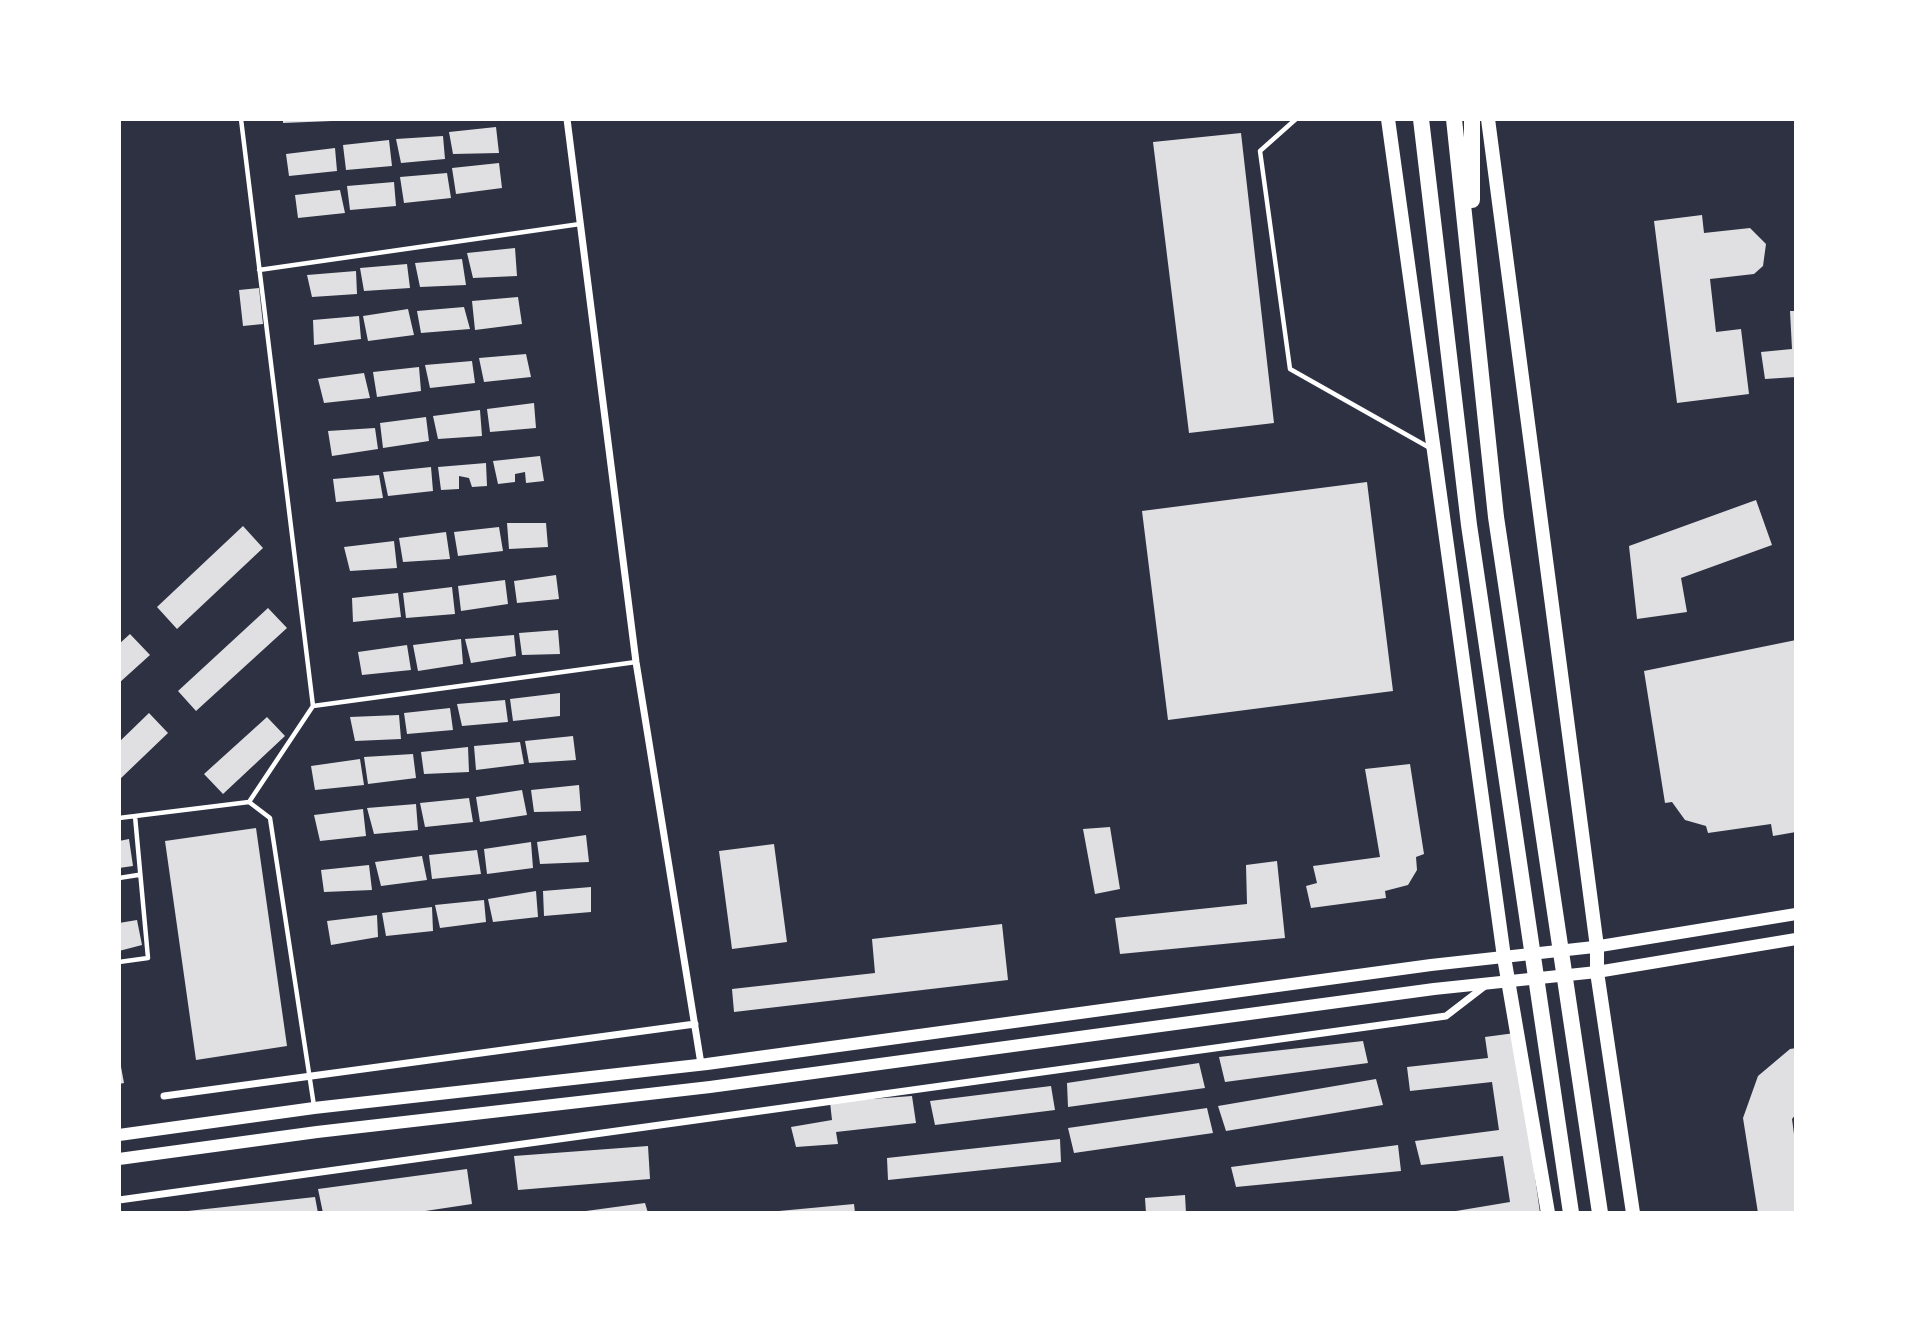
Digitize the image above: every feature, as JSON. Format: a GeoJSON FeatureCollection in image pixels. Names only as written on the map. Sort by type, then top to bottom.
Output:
{"type":"FeatureCollection","features":[{"type":"Feature","properties":{"kind":"highway"},"geometry":{"type":"LineString","coordinates":[[1421,119],[1469,525],[1571,1213]]}},
{"type":"Feature","properties":{"kind":"highway"},"geometry":{"type":"LineString","coordinates":[[1454,119],[1472,269],[1496,517],[1601,1213]]}},
{"type":"Feature","properties":{"kind":"highway"},"geometry":{"type":"LineString","coordinates":[[1472,119],[1472,269]]}},
{"type":"Feature","properties":{"kind":"main road"},"geometry":{"type":"LineString","coordinates":[[1388,119],[1504,957],[1548,1213]]}},
{"type":"Feature","properties":{"kind":"main road"},"geometry":{"type":"LineString","coordinates":[[1488,119],[1597,947],[1597,972],[1633,1213]]}},
{"type":"Feature","properties":{"kind":"main road"},"geometry":{"type":"LineString","coordinates":[[119,1135],[314,1108],[701,1064],[1504,957],[1597,947],[1796,914]]}},
{"type":"Feature","properties":{"kind":"main road"},"geometry":{"type":"LineString","coordinates":[[119,1159],[317,1132],[724,1086],[1489,983],[1597,972],[1796,939]]}},
{"type":"Feature","properties":{"kind":"street"},"geometry":{"type":"LineString","coordinates":[[567,119],[636,662],[701,1064]]}},
{"type":"Feature","properties":{"kind":"street"},"geometry":{"type":"LineString","coordinates":[[119,1200],[1446,1016],[1489,983]]}},
{"type":"Feature","properties":{"kind":"street"},"geometry":{"type":"LineString","coordinates":[[164,1096],[695,1024]]}},
{"type":"Feature","properties":{"kind":"lane"},"geometry":{"type":"LineString","coordinates":[[240,119],[313,706],[249,802]]}},
{"type":"Feature","properties":{"kind":"lane"},"geometry":{"type":"LineString","coordinates":[[1297,119],[1260,151],[1290,369],[1434,450]]}},
{"type":"Feature","properties":{"kind":"lane"},"geometry":{"type":"LineString","coordinates":[[259,270],[580,224]]}},
{"type":"Feature","properties":{"kind":"lane"},"geometry":{"type":"LineString","coordinates":[[313,706],[636,662]]}},
{"type":"Feature","properties":{"kind":"lane"},"geometry":{"type":"LineString","coordinates":[[119,818],[249,802],[270,818],[314,1108]]}},
{"type":"Feature","properties":{"kind":"lane"},"geometry":{"type":"LineString","coordinates":[[119,962],[148,958],[138,875],[135,816]]}},
{"type":"Feature","properties":{"kind":"lane"},"geometry":{"type":"LineString","coordinates":[[119,878],[138,875]]}},
{"type":"Feature","properties":{"kind":"building"},"geometry":{"type":"Polygon","coordinates":[[[283,119],[332,119],[332,121],[283,123],[283,119]]]}},
{"type":"Feature","properties":{"kind":"building"},"geometry":{"type":"Polygon","coordinates":[[[496,127],[499,153],[453,154],[449,132],[496,127]]]}},
{"type":"Feature","properties":{"kind":"building"},"geometry":{"type":"Polygon","coordinates":[[[1241,133],[1274,423],[1189,433],[1153,142],[1241,133]]]}},
{"type":"Feature","properties":{"kind":"building"},"geometry":{"type":"Polygon","coordinates":[[[443,136],[445,159],[401,163],[396,139],[443,136]]]}},
{"type":"Feature","properties":{"kind":"building"},"geometry":{"type":"Polygon","coordinates":[[[389,140],[392,166],[346,170],[343,145],[389,140]]]}},
{"type":"Feature","properties":{"kind":"building"},"geometry":{"type":"Polygon","coordinates":[[[335,148],[337,171],[289,176],[286,154],[335,148]]]}},
{"type":"Feature","properties":{"kind":"building"},"geometry":{"type":"Polygon","coordinates":[[[499,163],[502,188],[456,194],[452,168],[499,163]]]}},
{"type":"Feature","properties":{"kind":"building"},"geometry":{"type":"Polygon","coordinates":[[[447,173],[451,198],[404,203],[400,177],[447,173]]]}},
{"type":"Feature","properties":{"kind":"building"},"geometry":{"type":"Polygon","coordinates":[[[394,182],[396,206],[350,210],[347,186],[394,182]]]}},
{"type":"Feature","properties":{"kind":"building"},"geometry":{"type":"Polygon","coordinates":[[[340,190],[345,213],[298,218],[295,195],[340,190]]]}},
{"type":"Feature","properties":{"kind":"building"},"geometry":{"type":"Polygon","coordinates":[[[1702,215],[1704,233],[1750,228],[1766,244],[1763,266],[1754,274],[1710,279],[1716,332],[1741,329],[1749,394],[1677,403],[1654,221],[1702,215]]]}},
{"type":"Feature","properties":{"kind":"building"},"geometry":{"type":"Polygon","coordinates":[[[515,248],[517,276],[473,278],[467,253],[515,248]]]}},
{"type":"Feature","properties":{"kind":"building"},"geometry":{"type":"Polygon","coordinates":[[[462,259],[466,285],[420,287],[415,263],[462,259]]]}},
{"type":"Feature","properties":{"kind":"building"},"geometry":{"type":"Polygon","coordinates":[[[407,264],[410,288],[364,291],[360,268],[407,264]]]}},
{"type":"Feature","properties":{"kind":"building"},"geometry":{"type":"Polygon","coordinates":[[[356,271],[357,294],[312,297],[307,275],[356,271]]]}},
{"type":"Feature","properties":{"kind":"building"},"geometry":{"type":"Polygon","coordinates":[[[259,288],[263,324],[243,326],[239,290],[259,288]]]}},
{"type":"Feature","properties":{"kind":"building"},"geometry":{"type":"Polygon","coordinates":[[[518,297],[522,324],[475,330],[472,301],[518,297]]]}},
{"type":"Feature","properties":{"kind":"building"},"geometry":{"type":"Polygon","coordinates":[[[464,307],[470,329],[421,333],[417,311],[464,307]]]}},
{"type":"Feature","properties":{"kind":"building"},"geometry":{"type":"Polygon","coordinates":[[[408,309],[414,335],[368,341],[363,316],[408,309]]]}},
{"type":"Feature","properties":{"kind":"building"},"geometry":{"type":"Polygon","coordinates":[[[1790,311],[1796,311],[1796,377],[1765,379],[1761,352],[1792,349],[1790,311]]]}},
{"type":"Feature","properties":{"kind":"building"},"geometry":{"type":"Polygon","coordinates":[[[359,316],[361,339],[314,345],[313,320],[359,316]]]}},
{"type":"Feature","properties":{"kind":"building"},"geometry":{"type":"Polygon","coordinates":[[[526,354],[531,377],[484,382],[479,358],[526,354]]]}},
{"type":"Feature","properties":{"kind":"building"},"geometry":{"type":"Polygon","coordinates":[[[472,361],[475,383],[430,388],[425,365],[472,361]]]}},
{"type":"Feature","properties":{"kind":"building"},"geometry":{"type":"Polygon","coordinates":[[[419,367],[421,391],[377,397],[373,372],[419,367]]]}},
{"type":"Feature","properties":{"kind":"building"},"geometry":{"type":"Polygon","coordinates":[[[364,373],[370,398],[324,403],[318,379],[364,373]]]}},
{"type":"Feature","properties":{"kind":"building"},"geometry":{"type":"Polygon","coordinates":[[[534,403],[536,428],[490,432],[487,409],[534,403]]]}},
{"type":"Feature","properties":{"kind":"building"},"geometry":{"type":"Polygon","coordinates":[[[480,410],[482,436],[438,439],[433,416],[480,410]]]}},
{"type":"Feature","properties":{"kind":"building"},"geometry":{"type":"Polygon","coordinates":[[[426,417],[429,441],[383,448],[380,423],[426,417]]]}},
{"type":"Feature","properties":{"kind":"building"},"geometry":{"type":"Polygon","coordinates":[[[375,428],[378,449],[332,456],[328,431],[375,428]]]}},
{"type":"Feature","properties":{"kind":"building"},"geometry":{"type":"Polygon","coordinates":[[[540,456],[544,481],[526,483],[525,472],[515,474],[515,482],[498,484],[493,461],[540,456]]]}},
{"type":"Feature","properties":{"kind":"building"},"geometry":{"type":"Polygon","coordinates":[[[486,463],[487,486],[472,487],[469,478],[459,476],[459,489],[441,490],[438,467],[486,463]]]}},
{"type":"Feature","properties":{"kind":"building"},"geometry":{"type":"Polygon","coordinates":[[[431,467],[433,491],[388,496],[383,472],[431,467]]]}},
{"type":"Feature","properties":{"kind":"building"},"geometry":{"type":"Polygon","coordinates":[[[379,475],[383,498],[336,502],[333,479],[379,475]]]}},
{"type":"Feature","properties":{"kind":"building"},"geometry":{"type":"Polygon","coordinates":[[[1367,482],[1393,691],[1168,720],[1142,511],[1367,482]]]}},
{"type":"Feature","properties":{"kind":"building"},"geometry":{"type":"Polygon","coordinates":[[[1756,500],[1772,545],[1681,578],[1687,612],[1637,619],[1629,546],[1756,500]]]}},
{"type":"Feature","properties":{"kind":"building"},"geometry":{"type":"Polygon","coordinates":[[[507,523],[546,523],[548,547],[509,549],[507,523]]]}},
{"type":"Feature","properties":{"kind":"building"},"geometry":{"type":"Polygon","coordinates":[[[243,526],[263,548],[177,629],[157,607],[243,526]]]}},
{"type":"Feature","properties":{"kind":"building"},"geometry":{"type":"Polygon","coordinates":[[[499,527],[503,551],[458,556],[454,532],[499,527]]]}},
{"type":"Feature","properties":{"kind":"building"},"geometry":{"type":"Polygon","coordinates":[[[446,532],[450,559],[403,562],[399,538],[446,532]]]}},
{"type":"Feature","properties":{"kind":"building"},"geometry":{"type":"Polygon","coordinates":[[[394,541],[397,568],[350,571],[344,547],[394,541]]]}},
{"type":"Feature","properties":{"kind":"building"},"geometry":{"type":"Polygon","coordinates":[[[556,575],[559,599],[517,603],[514,581],[556,575]]]}},
{"type":"Feature","properties":{"kind":"building"},"geometry":{"type":"Polygon","coordinates":[[[505,580],[508,604],[461,611],[458,586],[505,580]]]}},
{"type":"Feature","properties":{"kind":"building"},"geometry":{"type":"Polygon","coordinates":[[[452,587],[455,614],[406,618],[403,593],[452,587]]]}},
{"type":"Feature","properties":{"kind":"building"},"geometry":{"type":"Polygon","coordinates":[[[398,593],[401,617],[353,622],[352,598],[398,593]]]}},
{"type":"Feature","properties":{"kind":"building"},"geometry":{"type":"Polygon","coordinates":[[[268,608],[287,628],[196,711],[178,691],[268,608]]]}},
{"type":"Feature","properties":{"kind":"building"},"geometry":{"type":"Polygon","coordinates":[[[558,630],[560,654],[522,655],[519,633],[558,630]]]}},
{"type":"Feature","properties":{"kind":"building"},"geometry":{"type":"Polygon","coordinates":[[[130,634],[150,655],[119,683],[119,644],[130,634]]]}},
{"type":"Feature","properties":{"kind":"building"},"geometry":{"type":"Polygon","coordinates":[[[514,635],[516,656],[471,663],[465,639],[514,635]]]}},
{"type":"Feature","properties":{"kind":"building"},"geometry":{"type":"Polygon","coordinates":[[[461,639],[463,664],[418,671],[413,645],[461,639]]]}},
{"type":"Feature","properties":{"kind":"building"},"geometry":{"type":"Polygon","coordinates":[[[1796,640],[1796,832],[1773,836],[1771,824],[1708,833],[1706,826],[1685,820],[1672,802],[1665,803],[1644,671],[1796,640]]]}},
{"type":"Feature","properties":{"kind":"building"},"geometry":{"type":"Polygon","coordinates":[[[407,645],[411,670],[362,675],[358,652],[407,645]]]}},
{"type":"Feature","properties":{"kind":"building"},"geometry":{"type":"Polygon","coordinates":[[[560,693],[560,716],[513,721],[510,699],[560,693]]]}},
{"type":"Feature","properties":{"kind":"building"},"geometry":{"type":"Polygon","coordinates":[[[505,700],[508,722],[462,726],[457,704],[505,700]]]}},
{"type":"Feature","properties":{"kind":"building"},"geometry":{"type":"Polygon","coordinates":[[[450,708],[453,730],[407,734],[404,713],[450,708]]]}},
{"type":"Feature","properties":{"kind":"building"},"geometry":{"type":"Polygon","coordinates":[[[149,713],[168,733],[119,780],[119,742],[149,713]]]}},
{"type":"Feature","properties":{"kind":"building"},"geometry":{"type":"Polygon","coordinates":[[[399,715],[401,739],[355,741],[350,717],[399,715]]]}},
{"type":"Feature","properties":{"kind":"building"},"geometry":{"type":"Polygon","coordinates":[[[267,717],[285,736],[223,794],[204,774],[267,717]]]}},
{"type":"Feature","properties":{"kind":"building"},"geometry":{"type":"Polygon","coordinates":[[[573,736],[576,760],[529,763],[525,741],[573,736]]]}},
{"type":"Feature","properties":{"kind":"building"},"geometry":{"type":"Polygon","coordinates":[[[520,742],[524,764],[476,770],[474,746],[520,742]]]}},
{"type":"Feature","properties":{"kind":"building"},"geometry":{"type":"Polygon","coordinates":[[[468,747],[469,772],[424,774],[421,752],[468,747]]]}},
{"type":"Feature","properties":{"kind":"building"},"geometry":{"type":"Polygon","coordinates":[[[413,754],[416,778],[368,784],[364,757],[413,754]]]}},
{"type":"Feature","properties":{"kind":"building"},"geometry":{"type":"Polygon","coordinates":[[[360,759],[364,785],[315,790],[311,766],[360,759]]]}},
{"type":"Feature","properties":{"kind":"building"},"geometry":{"type":"Polygon","coordinates":[[[1410,764],[1424,854],[1416,857],[1417,870],[1408,885],[1385,891],[1386,898],[1311,908],[1306,886],[1317,883],[1313,866],[1380,857],[1365,769],[1410,764]]]}},
{"type":"Feature","properties":{"kind":"building"},"geometry":{"type":"Polygon","coordinates":[[[579,785],[581,811],[534,812],[531,790],[579,785]]]}},
{"type":"Feature","properties":{"kind":"building"},"geometry":{"type":"Polygon","coordinates":[[[522,790],[527,815],[480,822],[476,797],[522,790]]]}},
{"type":"Feature","properties":{"kind":"building"},"geometry":{"type":"Polygon","coordinates":[[[469,798],[473,822],[425,827],[420,803],[469,798]]]}},
{"type":"Feature","properties":{"kind":"building"},"geometry":{"type":"Polygon","coordinates":[[[416,804],[418,830],[374,834],[367,808],[416,804]]]}},
{"type":"Feature","properties":{"kind":"building"},"geometry":{"type":"Polygon","coordinates":[[[363,809],[366,836],[320,841],[314,815],[363,809]]]}},
{"type":"Feature","properties":{"kind":"building"},"geometry":{"type":"Polygon","coordinates":[[[1110,827],[1120,889],[1095,894],[1083,829],[1110,827]]]}},
{"type":"Feature","properties":{"kind":"building"},"geometry":{"type":"Polygon","coordinates":[[[256,828],[287,1046],[196,1060],[165,841],[256,828]]]}},
{"type":"Feature","properties":{"kind":"building"},"geometry":{"type":"Polygon","coordinates":[[[586,835],[589,862],[540,864],[537,842],[586,835]]]}},
{"type":"Feature","properties":{"kind":"building"},"geometry":{"type":"Polygon","coordinates":[[[129,839],[133,866],[119,868],[119,841],[129,839]]]}},
{"type":"Feature","properties":{"kind":"building"},"geometry":{"type":"Polygon","coordinates":[[[531,842],[533,868],[487,874],[484,849],[531,842]]]}},
{"type":"Feature","properties":{"kind":"building"},"geometry":{"type":"Polygon","coordinates":[[[774,844],[787,942],[732,949],[719,851],[774,844]]]}},
{"type":"Feature","properties":{"kind":"building"},"geometry":{"type":"Polygon","coordinates":[[[477,850],[481,874],[432,879],[429,855],[477,850]]]}},
{"type":"Feature","properties":{"kind":"building"},"geometry":{"type":"Polygon","coordinates":[[[422,856],[427,880],[381,886],[375,862],[422,856]]]}},
{"type":"Feature","properties":{"kind":"building"},"geometry":{"type":"Polygon","coordinates":[[[1277,861],[1285,938],[1120,954],[1115,918],[1247,904],[1246,865],[1277,861]]]}},
{"type":"Feature","properties":{"kind":"building"},"geometry":{"type":"Polygon","coordinates":[[[369,865],[372,890],[324,892],[321,870],[369,865]]]}},
{"type":"Feature","properties":{"kind":"building"},"geometry":{"type":"Polygon","coordinates":[[[591,887],[591,912],[544,916],[543,891],[591,887]]]}},
{"type":"Feature","properties":{"kind":"building"},"geometry":{"type":"Polygon","coordinates":[[[536,891],[538,917],[493,922],[488,899],[536,891]]]}},
{"type":"Feature","properties":{"kind":"building"},"geometry":{"type":"Polygon","coordinates":[[[484,900],[486,922],[440,928],[435,905],[484,900]]]}},
{"type":"Feature","properties":{"kind":"building"},"geometry":{"type":"Polygon","coordinates":[[[432,907],[433,931],[386,936],[382,913],[432,907]]]}},
{"type":"Feature","properties":{"kind":"building"},"geometry":{"type":"Polygon","coordinates":[[[377,915],[378,937],[331,945],[327,921],[377,915]]]}},
{"type":"Feature","properties":{"kind":"building"},"geometry":{"type":"Polygon","coordinates":[[[137,920],[142,945],[119,951],[119,923],[137,920]]]}},
{"type":"Feature","properties":{"kind":"building"},"geometry":{"type":"Polygon","coordinates":[[[1002,924],[1008,980],[734,1012],[732,989],[875,973],[872,939],[1002,924]]]}},
{"type":"Feature","properties":{"kind":"building"},"geometry":{"type":"Polygon","coordinates":[[[1515,1033],[1540,1213],[1444,1213],[1510,1202],[1503,1156],[1421,1165],[1415,1141],[1499,1130],[1492,1082],[1410,1091],[1407,1067],[1488,1058],[1485,1037],[1515,1033]]]}},
{"type":"Feature","properties":{"kind":"building"},"geometry":{"type":"Polygon","coordinates":[[[1363,1041],[1368,1063],[1225,1082],[1219,1057],[1363,1041]]]}},
{"type":"Feature","properties":{"kind":"building"},"geometry":{"type":"Polygon","coordinates":[[[1796,1048],[1796,1114],[1792,1119],[1796,1149],[1796,1213],[1758,1213],[1743,1118],[1758,1076],[1790,1049],[1796,1048]]]}},
{"type":"Feature","properties":{"kind":"building"},"geometry":{"type":"Polygon","coordinates":[[[119,1056],[124,1083],[119,1084],[119,1056]]]}},
{"type":"Feature","properties":{"kind":"building"},"geometry":{"type":"Polygon","coordinates":[[[1199,1063],[1205,1088],[1068,1107],[1067,1083],[1199,1063]]]}},
{"type":"Feature","properties":{"kind":"building"},"geometry":{"type":"Polygon","coordinates":[[[1376,1079],[1383,1105],[1226,1131],[1218,1106],[1376,1079]]]}},
{"type":"Feature","properties":{"kind":"building"},"geometry":{"type":"Polygon","coordinates":[[[1051,1086],[1055,1110],[935,1125],[930,1101],[1051,1086]]]}},
{"type":"Feature","properties":{"kind":"building"},"geometry":{"type":"Polygon","coordinates":[[[912,1096],[916,1123],[836,1132],[838,1144],[796,1147],[791,1127],[832,1120],[830,1102],[912,1096]]]}},
{"type":"Feature","properties":{"kind":"building"},"geometry":{"type":"Polygon","coordinates":[[[1207,1108],[1213,1133],[1074,1153],[1068,1128],[1207,1108]]]}},
{"type":"Feature","properties":{"kind":"building"},"geometry":{"type":"Polygon","coordinates":[[[1060,1139],[1061,1162],[888,1180],[887,1158],[1060,1139]]]}},
{"type":"Feature","properties":{"kind":"building"},"geometry":{"type":"Polygon","coordinates":[[[1398,1145],[1401,1171],[1236,1187],[1231,1167],[1398,1145]]]}},
{"type":"Feature","properties":{"kind":"building"},"geometry":{"type":"Polygon","coordinates":[[[648,1146],[650,1179],[518,1190],[514,1156],[648,1146]]]}},
{"type":"Feature","properties":{"kind":"building"},"geometry":{"type":"Polygon","coordinates":[[[467,1169],[472,1204],[412,1213],[323,1213],[318,1189],[467,1169]]]}},
{"type":"Feature","properties":{"kind":"building"},"geometry":{"type":"Polygon","coordinates":[[[1185,1195],[1186,1213],[1146,1213],[1145,1198],[1185,1195]]]}},
{"type":"Feature","properties":{"kind":"building"},"geometry":{"type":"Polygon","coordinates":[[[315,1197],[318,1213],[188,1213],[188,1211],[315,1197]]]}},
{"type":"Feature","properties":{"kind":"building"},"geometry":{"type":"Polygon","coordinates":[[[645,1203],[648,1213],[586,1213],[586,1211],[645,1203]]]}},
{"type":"Feature","properties":{"kind":"building"},"geometry":{"type":"Polygon","coordinates":[[[854,1204],[855,1213],[779,1213],[779,1211],[854,1204]]]}}]}
